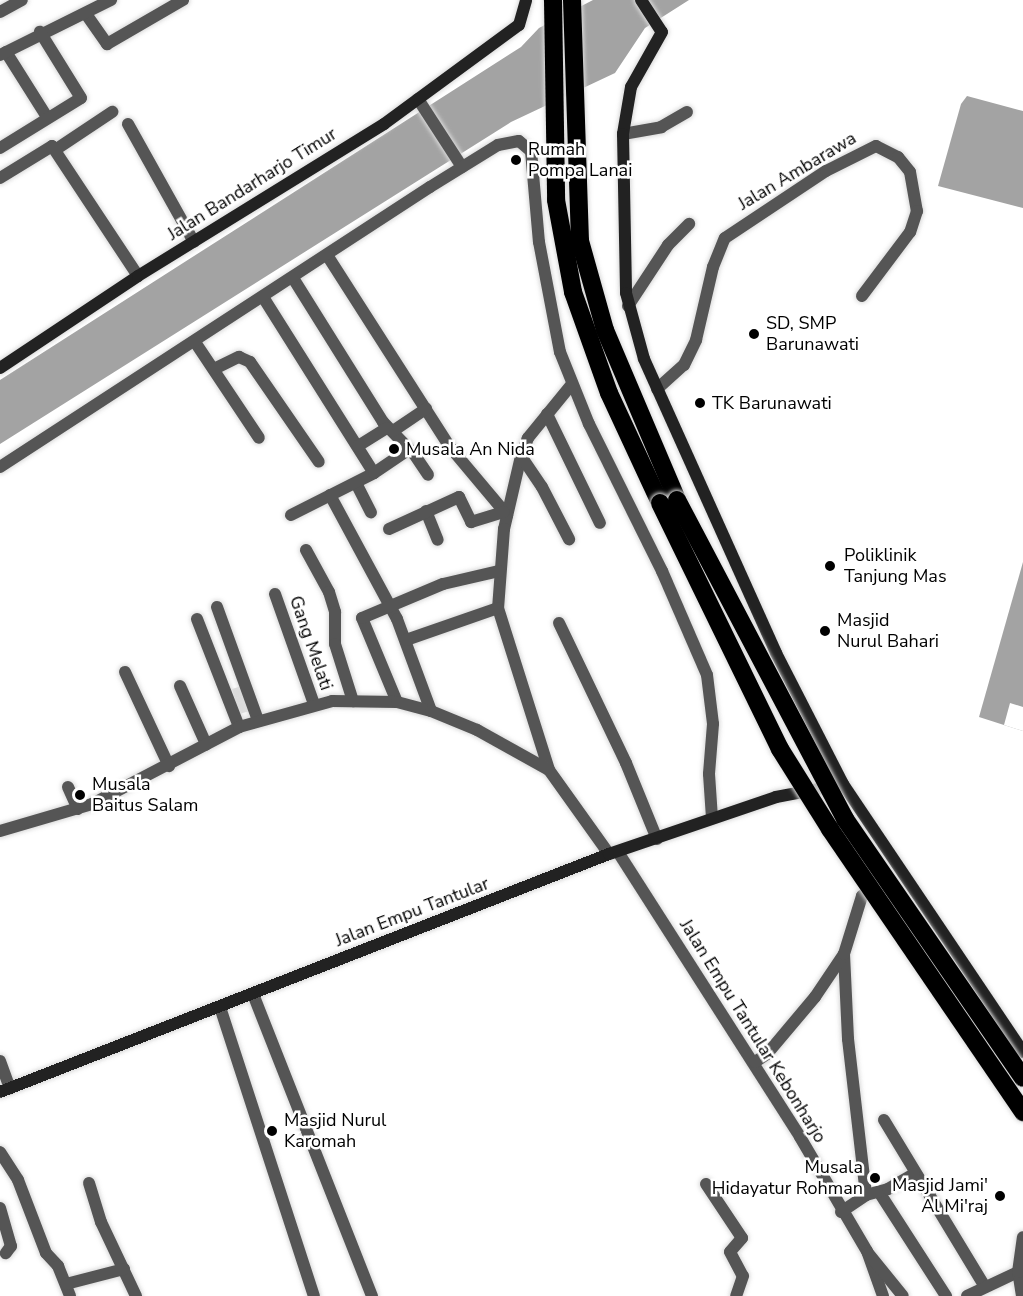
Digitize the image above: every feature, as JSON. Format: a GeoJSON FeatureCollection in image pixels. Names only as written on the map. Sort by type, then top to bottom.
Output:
{"type":"FeatureCollection","features":[{"type":"Feature","properties":{"kind":"highway"},"geometry":{"type":"LineString","coordinates":[[553,0],[566,129]]}},
{"type":"Feature","properties":{"kind":"highway"},"geometry":{"type":"LineString","coordinates":[[572,0],[566,129],[556,200],[573,292],[609,393],[845,819],[1023,1078]]}},
{"type":"Feature","properties":{"kind":"highway"},"geometry":{"type":"LineString","coordinates":[[669,501],[780,749],[830,829],[1023,1112]]}},
{"type":"Feature","properties":{"kind":"street"},"geometry":{"type":"LineString","coordinates":[[2,7],[22,0]]}},
{"type":"Feature","properties":{"kind":"street"},"geometry":{"type":"LineString","coordinates":[[47,117],[3,53],[40,32],[86,14],[111,0]]}},
{"type":"Feature","properties":{"kind":"street"},"geometry":{"type":"LineString","coordinates":[[86,14],[107,44],[183,0]]}},
{"type":"Feature","properties":{"kind":"street","name":"Jalan Bandarharjo Timur"},"geometry":{"type":"LineString","coordinates":[[0,368],[138,276],[420,102],[519,25],[526,0]]}},
{"type":"Feature","properties":{"kind":"street"},"geometry":{"type":"LineString","coordinates":[[641,0],[662,32],[631,87],[622,134],[628,306],[657,389],[776,653],[843,784],[1023,1052]]}},
{"type":"Feature","properties":{"kind":"street"},"geometry":{"type":"LineString","coordinates":[[0,146],[81,98],[40,32]]}},
{"type":"Feature","properties":{"kind":"street"},"geometry":{"type":"LineString","coordinates":[[420,102],[459,163]]}},
{"type":"Feature","properties":{"kind":"street"},"geometry":{"type":"LineString","coordinates":[[55,150],[112,112]]}},
{"type":"Feature","properties":{"kind":"street"},"geometry":{"type":"LineString","coordinates":[[622,134],[661,127],[687,112]]}},
{"type":"Feature","properties":{"kind":"street"},"geometry":{"type":"LineString","coordinates":[[128,124],[194,242]]}},
{"type":"Feature","properties":{"kind":"street"},"geometry":{"type":"LineString","coordinates":[[0,467],[327,255],[459,163],[509,142],[519,141],[531,151],[539,242],[560,352],[572,384],[691,633],[707,675],[713,724],[708,774],[711,818]]}},
{"type":"Feature","properties":{"kind":"street"},"geometry":{"type":"LineString","coordinates":[[0,178],[51,146],[138,276]]}},
{"type":"Feature","properties":{"kind":"street","name":"Jalan Ambarawa"},"geometry":{"type":"LineString","coordinates":[[657,389],[677,373],[688,357],[725,238],[826,171],[876,146],[898,157],[910,171],[917,211],[910,232],[862,296]]}},
{"type":"Feature","properties":{"kind":"street"},"geometry":{"type":"LineString","coordinates":[[628,306],[668,245],[689,224]]}},
{"type":"Feature","properties":{"kind":"street"},"geometry":{"type":"LineString","coordinates":[[327,255],[450,447],[506,514]]}},
{"type":"Feature","properties":{"kind":"street"},"geometry":{"type":"LineString","coordinates":[[292,278],[311,313],[390,430],[428,475]]}},
{"type":"Feature","properties":{"kind":"street"},"geometry":{"type":"LineString","coordinates":[[263,297],[374,473]]}},
{"type":"Feature","properties":{"kind":"street"},"geometry":{"type":"LineString","coordinates":[[195,342],[259,438]]}},
{"type":"Feature","properties":{"kind":"street"},"geometry":{"type":"LineString","coordinates":[[214,369],[239,357],[250,362],[319,462]]}},
{"type":"Feature","properties":{"kind":"street"},"geometry":{"type":"LineString","coordinates":[[549,770],[498,608],[499,571],[506,514],[520,456],[547,414],[572,384]]}},
{"type":"Feature","properties":{"kind":"street"},"geometry":{"type":"LineString","coordinates":[[358,446],[426,409]]}},
{"type":"Feature","properties":{"kind":"street"},"geometry":{"type":"LineString","coordinates":[[547,414],[600,523]]}},
{"type":"Feature","properties":{"kind":"street"},"geometry":{"type":"LineString","coordinates":[[291,515],[374,473],[408,450]]}},
{"type":"Feature","properties":{"kind":"street"},"geometry":{"type":"LineString","coordinates":[[520,456],[538,480],[569,539]]}},
{"type":"Feature","properties":{"kind":"street"},"geometry":{"type":"LineString","coordinates":[[356,483],[371,512]]}},
{"type":"Feature","properties":{"kind":"street"},"geometry":{"type":"LineString","coordinates":[[330,495],[392,607],[431,711]]}},
{"type":"Feature","properties":{"kind":"street"},"geometry":{"type":"LineString","coordinates":[[389,529],[459,497],[471,522],[506,514]]}},
{"type":"Feature","properties":{"kind":"street"},"geometry":{"type":"LineString","coordinates":[[426,511],[438,540]]}},
{"type":"Feature","properties":{"kind":"street"},"geometry":{"type":"LineString","coordinates":[[306,550],[329,592],[335,612],[335,644],[353,701]]}},
{"type":"Feature","properties":{"kind":"street"},"geometry":{"type":"LineString","coordinates":[[397,702],[362,618],[443,584],[499,571]]}},
{"type":"Feature","properties":{"kind":"street","name":"Gang Melati"},"geometry":{"type":"LineString","coordinates":[[275,594],[314,704]]}},
{"type":"Feature","properties":{"kind":"street"},"geometry":{"type":"LineString","coordinates":[[217,607],[258,720]]}},
{"type":"Feature","properties":{"kind":"street"},"geometry":{"type":"LineString","coordinates":[[406,640],[498,608]]}},
{"type":"Feature","properties":{"kind":"street"},"geometry":{"type":"LineString","coordinates":[[196,619],[239,727]]}},
{"type":"Feature","properties":{"kind":"street"},"geometry":{"type":"LineString","coordinates":[[559,623],[622,754],[657,839]]}},
{"type":"Feature","properties":{"kind":"street"},"geometry":{"type":"LineString","coordinates":[[125,672],[169,766]]}},
{"type":"Feature","properties":{"kind":"street"},"geometry":{"type":"LineString","coordinates":[[180,686],[206,744]]}},
{"type":"Feature","properties":{"kind":"street"},"geometry":{"type":"LineString","coordinates":[[0,831],[78,809],[169,766],[239,727],[314,704],[353,701],[397,702],[431,711],[477,730],[549,770]]}},
{"type":"Feature","properties":{"kind":"street","name":"Jalan Empu Tantular Kebonharjo"},"geometry":{"type":"LineString","coordinates":[[549,770],[613,853],[755,1062],[841,1212],[867,1251],[884,1296]]}},
{"type":"Feature","properties":{"kind":"street","name":"Jalan Empu Tantular"},"geometry":{"type":"LineString","coordinates":[[5,1090],[613,853],[776,797],[843,784]]}},
{"type":"Feature","properties":{"kind":"street"},"geometry":{"type":"LineString","coordinates":[[68,787],[78,809]]}},
{"type":"Feature","properties":{"kind":"street"},"geometry":{"type":"LineString","coordinates":[[755,1062],[792,1028],[844,954],[862,896],[899,865]]}},
{"type":"Feature","properties":{"kind":"street"},"geometry":{"type":"LineString","coordinates":[[844,954],[848,1033],[866,1196]]}},
{"type":"Feature","properties":{"kind":"street"},"geometry":{"type":"LineString","coordinates":[[254,994],[372,1296]]}},
{"type":"Feature","properties":{"kind":"street"},"geometry":{"type":"LineString","coordinates":[[220,1007],[314,1296]]}},
{"type":"Feature","properties":{"kind":"street"},"geometry":{"type":"LineString","coordinates":[[0,1061],[5,1090]]}},
{"type":"Feature","properties":{"kind":"street"},"geometry":{"type":"LineString","coordinates":[[884,1120],[914,1174],[985,1287]]}},
{"type":"Feature","properties":{"kind":"street"},"geometry":{"type":"LineString","coordinates":[[0,1152],[21,1186],[46,1253],[68,1290],[124,1269]]}},
{"type":"Feature","properties":{"kind":"street"},"geometry":{"type":"LineString","coordinates":[[841,1212],[866,1196],[914,1174]]}},
{"type":"Feature","properties":{"kind":"street"},"geometry":{"type":"LineString","coordinates":[[89,1184],[136,1296]]}},
{"type":"Feature","properties":{"kind":"street"},"geometry":{"type":"LineString","coordinates":[[706,1184],[742,1238],[730,1252],[743,1276],[736,1296]]}},
{"type":"Feature","properties":{"kind":"street"},"geometry":{"type":"LineString","coordinates":[[879,1192],[946,1296]]}},
{"type":"Feature","properties":{"kind":"street"},"geometry":{"type":"LineString","coordinates":[[0,1208],[11,1246],[6,1253]]}},
{"type":"Feature","properties":{"kind":"street"},"geometry":{"type":"LineString","coordinates":[[1022,1296],[1018,1272],[1023,1237]]}},
{"type":"Feature","properties":{"kind":"street"},"geometry":{"type":"LineString","coordinates":[[867,1251],[887,1271],[903,1296]]}},
{"type":"Feature","properties":{"kind":"street"},"geometry":{"type":"LineString","coordinates":[[967,1296],[1018,1272]]}},
{"type":"Feature","properties":{"kind":"shaded area"},"geometry":{"type":"Polygon","coordinates":[[[593,0],[689,0],[645,28],[615,73],[511,122],[0,444],[0,380],[521,47],[539,28],[593,0]]]}},
{"type":"Feature","properties":{"kind":"shaded area"},"geometry":{"type":"Polygon","coordinates":[[[967,96],[1023,111],[1023,208],[938,186],[961,104],[967,96]]]}},
{"type":"Feature","properties":{"kind":"shaded area"},"geometry":{"type":"Polygon","coordinates":[[[1023,562],[1023,731],[979,717],[1023,562]]]}},
{"type":"Feature","properties":{"kind":"shaded area"},"geometry":{"type":"Polygon","coordinates":[[[245,685],[253,710],[239,714],[232,689],[245,685]]]}},
{"type":"Feature","properties":{"kind":"pier"},"geometry":{"type":"Polygon","coordinates":[[[1010,703],[1023,707],[1023,731],[1004,725],[1010,703]]]}},
{"type":"Feature","properties":{"kind":"place","name":"Rumah Pompa Lanai"},"geometry":{"type":"Point","coordinates":[516,160]}},
{"type":"Feature","properties":{"kind":"place","name":"SD, SMP Barunawati"},"geometry":{"type":"Point","coordinates":[754,334]}},
{"type":"Feature","properties":{"kind":"place","name":"TK Barunawati"},"geometry":{"type":"Point","coordinates":[700,403]}},
{"type":"Feature","properties":{"kind":"place","name":"Musala An Nida"},"geometry":{"type":"Point","coordinates":[394,449]}},
{"type":"Feature","properties":{"kind":"place","name":"Poliklinik Tanjung Mas"},"geometry":{"type":"Point","coordinates":[830,566]}},
{"type":"Feature","properties":{"kind":"place","name":"Masjid Nurul Bahari"},"geometry":{"type":"Point","coordinates":[825,631]}},
{"type":"Feature","properties":{"kind":"place","name":"Musala Baitus Salam"},"geometry":{"type":"Point","coordinates":[80,795]}},
{"type":"Feature","properties":{"kind":"place","name":"Masjid Nurul Karomah"},"geometry":{"type":"Point","coordinates":[272,1131]}},
{"type":"Feature","properties":{"kind":"place","name":"Musala Hidayatur Rohman"},"geometry":{"type":"Point","coordinates":[875,1178]}},
{"type":"Feature","properties":{"kind":"place","name":"Masjid Jami' Al Mi'raj"},"geometry":{"type":"Point","coordinates":[1000,1196]}}]}
